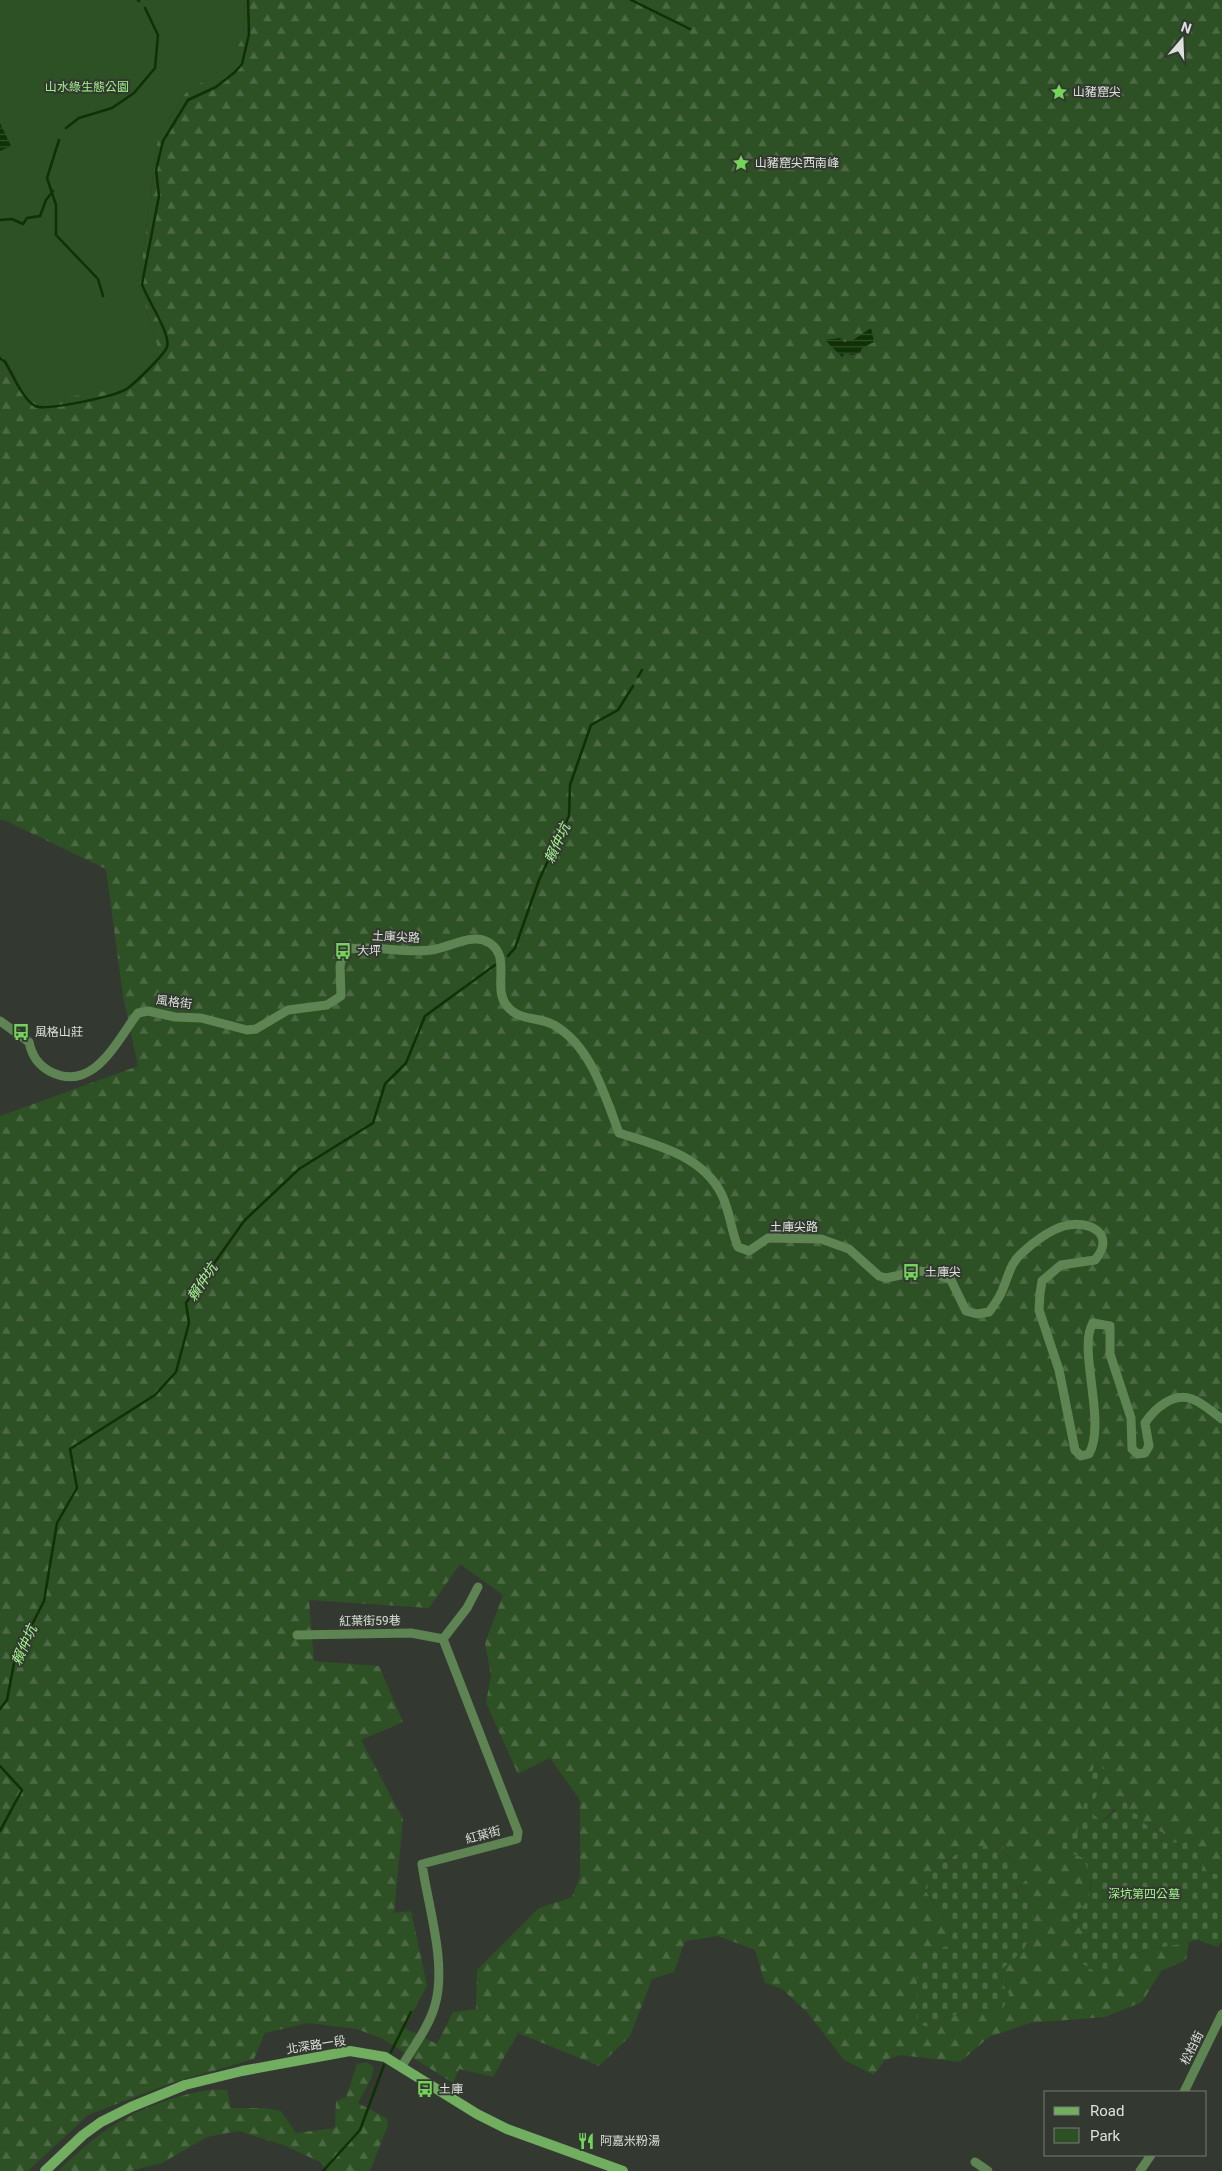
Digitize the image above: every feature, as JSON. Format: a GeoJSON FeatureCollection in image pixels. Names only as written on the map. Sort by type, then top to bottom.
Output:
{"type":"FeatureCollection","features":[{"type":"Feature","properties":{"kind":"main road","name":"北深路一段"},"geometry":{"type":"LineString","coordinates":[[44,2171],[83,2135],[101,2122],[131,2107],[186,2085],[242,2071],[350,2051],[385,2057],[477,2114],[506,2129],[623,2171]]}},
{"type":"Feature","properties":{"kind":"street","name":"土庫尖路"},"geometry":{"type":"LineString","coordinates":[[344,950],[357,947],[418,952],[469,940],[485,940],[493,946],[502,962],[501,995],[505,1004],[522,1018],[553,1024],[581,1047],[619,1133],[671,1150],[714,1181],[728,1210],[738,1247],[744,1250],[748,1250],[768,1238],[828,1240],[848,1249],[879,1276],[886,1278],[920,1271],[937,1274],[951,1280],[966,1311],[977,1314],[989,1312],[997,1302],[1004,1288],[1008,1270],[1021,1253],[1051,1232],[1064,1226],[1088,1225],[1096,1229],[1103,1241],[1102,1252],[1095,1260],[1060,1265],[1042,1281],[1040,1294],[1039,1310],[1058,1370],[1076,1450],[1081,1456],[1089,1454],[1094,1446],[1093,1386],[1088,1348],[1088,1330],[1093,1323],[1104,1323],[1110,1326],[1110,1354],[1131,1418],[1132,1449],[1138,1454],[1145,1453],[1149,1446],[1145,1422],[1159,1406],[1170,1401],[1184,1397],[1193,1399],[1222,1419]]}},
{"type":"Feature","properties":{"kind":"street","name":"風格街"},"geometry":{"type":"LineString","coordinates":[[0,1021],[29,1042],[32,1055],[45,1069],[57,1075],[75,1077],[100,1065],[110,1055],[138,1013],[148,1011],[174,1017],[200,1018],[247,1030],[256,1029],[288,1010],[327,1005],[335,1002],[341,996],[340,966],[344,950]]}},
{"type":"Feature","properties":{"kind":"street"},"geometry":{"type":"LineString","coordinates":[[443,1639],[467,1608],[478,1588]]}},
{"type":"Feature","properties":{"kind":"street","name":"紅葉街59巷"},"geometry":{"type":"LineString","coordinates":[[297,1635],[411,1633],[443,1639]]}},
{"type":"Feature","properties":{"kind":"street","name":"紅葉街"},"geometry":{"type":"LineString","coordinates":[[402,2066],[428,2023],[435,2005],[439,1984],[438,1964],[422,1864],[517,1838],[518,1832],[443,1639]]}},
{"type":"Feature","properties":{"kind":"street","name":"松柏街"},"geometry":{"type":"LineString","coordinates":[[1184,2091],[1222,2014]]}},
{"type":"Feature","properties":{"kind":"street"},"geometry":{"type":"LineString","coordinates":[[1140,2171],[1149,2156]]}},
{"type":"Feature","properties":{"kind":"street"},"geometry":{"type":"LineString","coordinates":[[975,2162],[988,2171]]}},
{"type":"Feature","properties":{"kind":"green space","name":"山水綠生態公園"},"geometry":{"type":"Polygon","coordinates":[[[0,0],[245,0],[243,36],[228,66],[186,92],[158,137],[139,284],[158,349],[127,388],[38,401],[17,380],[4,356],[0,355],[0,0]]]}},
{"type":"Feature","properties":{"kind":"green space"},"geometry":{"type":"Polygon","coordinates":[[[245,0],[1222,0],[1222,1878],[1216,1874],[1202,1872],[1203,1850],[1161,1843],[1163,1833],[1145,1824],[1139,1815],[1129,1811],[1114,1809],[1102,1822],[1090,1812],[1106,1770],[1096,1759],[1077,1834],[1090,1874],[1090,1895],[1082,1909],[1084,1935],[1072,1957],[1096,1972],[1124,1955],[1189,1942],[1186,1960],[1161,1971],[1142,2002],[1105,2017],[1030,2023],[989,2037],[960,2062],[900,2055],[885,2060],[874,2075],[844,2060],[808,2013],[782,1989],[765,1983],[755,1950],[718,1936],[685,1941],[674,1972],[652,1979],[630,2036],[599,2066],[518,2033],[493,2077],[459,2069],[453,2083],[383,2039],[357,2029],[308,2023],[265,2033],[254,2059],[171,2083],[88,2115],[28,2171],[0,2171],[0,1116],[138,1066],[123,996],[106,869],[4,820],[0,820],[0,355],[3,356],[17,380],[158,349],[139,284],[158,137],[186,92],[228,66],[243,36],[245,0]],[[460,1564],[429,1608],[309,1600],[314,1661],[379,1666],[403,1722],[361,1740],[403,1819],[394,1913],[411,1911],[427,1986],[404,2028],[437,2044],[453,2012],[476,2009],[477,1970],[539,1908],[572,1897],[580,1876],[580,1800],[550,1758],[518,1774],[486,1703],[491,1675],[485,1643],[503,1595],[460,1564]],[[1001,1843],[964,1850],[935,1867],[925,1890],[951,1929],[949,1946],[918,2012],[917,2024],[929,2027],[948,2017],[964,2012],[1003,2009],[1009,1994],[1001,1982],[1003,1968],[1023,1951],[1032,1910],[1017,1890],[1028,1877],[1007,1855],[1001,1843]]]}},
{"type":"Feature","properties":{"kind":"green space","name":"深坑第四公墓"},"geometry":{"type":"Polygon","coordinates":[[[1096,1758],[1106,1770],[1090,1812],[1103,1822],[1126,1800],[1129,1811],[1139,1815],[1145,1824],[1163,1833],[1161,1843],[1193,1842],[1203,1850],[1202,1872],[1216,1874],[1222,1878],[1222,1941],[1218,1947],[1198,1940],[1124,1955],[1117,1972],[1096,1972],[1072,1957],[1084,1935],[1071,1915],[1085,1904],[1089,1897],[1091,1883],[1083,1858],[1058,1847],[1061,1831],[1077,1833],[1096,1758]]]}},
{"type":"Feature","properties":{"kind":"green space"},"geometry":{"type":"Polygon","coordinates":[[[1001,1843],[1007,1855],[1028,1877],[1017,1890],[1032,1910],[1033,1930],[1023,1951],[1003,1968],[1001,1982],[1009,1994],[1003,2009],[964,2012],[948,2017],[929,2027],[916,2024],[917,1987],[920,1965],[925,1957],[935,1950],[949,1946],[951,1929],[925,1889],[935,1867],[964,1850],[1001,1843]]]}},
{"type":"Feature","properties":{"kind":"green space"},"geometry":{"type":"Polygon","coordinates":[[[366,2062],[374,2067],[371,2079],[358,2103],[386,2118],[388,2125],[370,2171],[328,2171],[320,2162],[283,2145],[238,2131],[207,2137],[162,2163],[130,2171],[58,2171],[99,2135],[127,2117],[159,2103],[202,2091],[227,2090],[231,2108],[264,2108],[281,2111],[296,2133],[335,2128],[336,2101],[346,2097],[357,2064],[366,2062]]]}},
{"type":"Feature","properties":{"kind":"shaded area"},"geometry":{"type":"Polygon","coordinates":[[[0,123],[11,146],[0,151],[0,123]]]}},
{"type":"Feature","properties":{"kind":"shaded area"},"geometry":{"type":"Polygon","coordinates":[[[871,328],[874,342],[862,348],[860,353],[852,355],[845,353],[842,357],[825,340],[840,338],[844,342],[853,340],[871,328]]]}},
{"type":"Feature","properties":{"kind":"waterway"},"geometry":{"type":"LineString","coordinates":[[0,358],[5,362],[26,398],[35,406],[42,407],[82,402],[122,391],[137,380],[165,351],[167,341],[162,325],[142,284],[159,196],[156,170],[163,141],[188,100],[216,87],[242,64],[249,34],[248,0]]}},
{"type":"Feature","properties":{"kind":"waterway"},"geometry":{"type":"LineString","coordinates":[[631,0],[690,29]]}},
{"type":"Feature","properties":{"kind":"waterway"},"geometry":{"type":"LineString","coordinates":[[66,128],[79,118],[112,108],[134,93],[155,68],[158,35],[145,8]]}},
{"type":"Feature","properties":{"kind":"waterway"},"geometry":{"type":"LineString","coordinates":[[59,140],[47,178],[56,205],[56,235],[98,279],[103,296]]}},
{"type":"Feature","properties":{"kind":"waterway"},"geometry":{"type":"LineString","coordinates":[[0,220],[12,219],[23,224],[27,218],[40,216],[46,200],[53,191]]}},
{"type":"Feature","properties":{"kind":"waterway","name":"賴仲坑"},"geometry":{"type":"LineString","coordinates":[[638,677],[642,670]]}},
{"type":"Feature","properties":{"kind":"waterway","name":"賴仲坑"},"geometry":{"type":"LineString","coordinates":[[508,956],[515,948],[539,880],[569,816],[570,785],[591,725],[618,710],[633,686]]}},
{"type":"Feature","properties":{"kind":"waterway","name":"賴仲坑"},"geometry":{"type":"LineString","coordinates":[[0,1709],[7,1700],[15,1658],[44,1601],[57,1523],[77,1488],[70,1449],[155,1395],[176,1372],[189,1323],[186,1303],[244,1221],[299,1169],[373,1123],[385,1084],[406,1063],[425,1016],[495,965]]}},
{"type":"Feature","properties":{"kind":"waterway","name":"賴仲坑"},"geometry":{"type":"LineString","coordinates":[[0,1766],[22,1790],[0,1831]]}},
{"type":"Feature","properties":{"kind":"waterway"},"geometry":{"type":"LineString","coordinates":[[391,2052],[411,2012]]}},
{"type":"Feature","properties":{"kind":"waterway"},"geometry":{"type":"LineString","coordinates":[[323,2171],[360,2130],[384,2065]]}},
{"type":"Feature","properties":{"kind":"place","name":"山豬窟尖"},"geometry":{"type":"Point","coordinates":[1059,92]}},
{"type":"Feature","properties":{"kind":"place","name":"山豬窟尖西南峰"},"geometry":{"type":"Point","coordinates":[741,163]}},
{"type":"Feature","properties":{"kind":"place","name":"大坪"},"geometry":{"type":"Point","coordinates":[343,951]}},
{"type":"Feature","properties":{"kind":"place","name":"風格山莊"},"geometry":{"type":"Point","coordinates":[21,1032]}},
{"type":"Feature","properties":{"kind":"place","name":"土庫尖"},"geometry":{"type":"Point","coordinates":[911,1272]}},
{"type":"Feature","properties":{"kind":"place","name":"土庫"},"geometry":{"type":"Point","coordinates":[425,2089]}},
{"type":"Feature","properties":{"kind":"place","name":"阿嘉米粉湯"},"geometry":{"type":"Point","coordinates":[586,2141]}}]}
